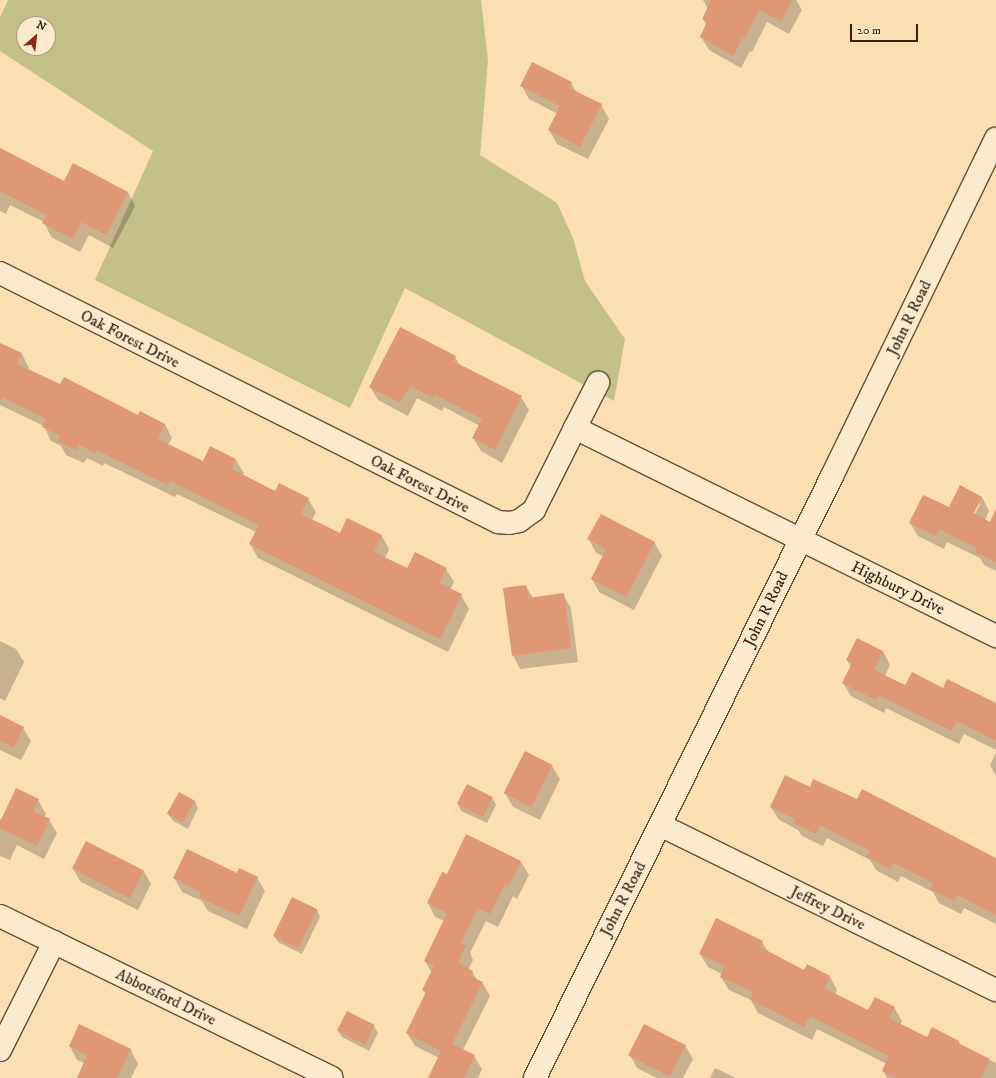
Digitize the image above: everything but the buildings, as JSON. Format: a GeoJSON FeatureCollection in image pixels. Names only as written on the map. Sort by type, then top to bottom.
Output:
{"type":"FeatureCollection","features":[{"type":"Feature","properties":{"kind":"street","name":"John R Road"},"geometry":{"type":"LineString","coordinates":[[535,1078],[996,139]]}},
{"type":"Feature","properties":{"kind":"street","name":"Oak Forest Drive"},"geometry":{"type":"LineString","coordinates":[[0,274],[498,522],[509,523],[519,521],[534,510],[598,384]]}},
{"type":"Feature","properties":{"kind":"street"},"geometry":{"type":"LineString","coordinates":[[575,428],[800,540]]}},
{"type":"Feature","properties":{"kind":"street","name":"Highbury Drive"},"geometry":{"type":"LineString","coordinates":[[800,540],[996,636]]}},
{"type":"Feature","properties":{"kind":"street","name":"Jeffrey Drive"},"geometry":{"type":"LineString","coordinates":[[660,825],[996,990]]}},
{"type":"Feature","properties":{"kind":"street","name":"Abbotsford Drive"},"geometry":{"type":"LineString","coordinates":[[0,916],[332,1078]]}},
{"type":"Feature","properties":{"kind":"street"},"geometry":{"type":"LineString","coordinates":[[0,1050],[54,942]]}},
{"type":"Feature","properties":{"kind":"shaded area"},"geometry":{"type":"Polygon","coordinates":[[[8,0],[481,0],[488,61],[480,155],[557,203],[573,238],[585,281],[625,339],[614,401],[405,288],[350,408],[95,280],[153,151],[0,51],[0,17],[8,0]]]}}]}
